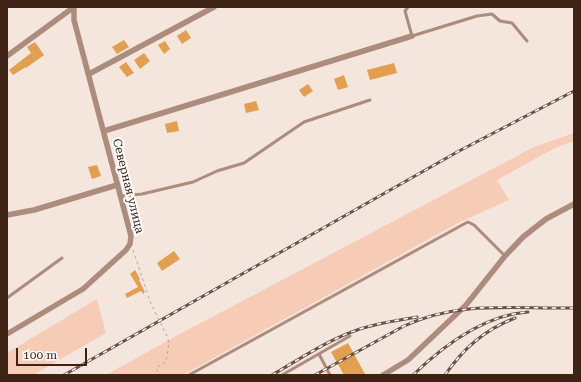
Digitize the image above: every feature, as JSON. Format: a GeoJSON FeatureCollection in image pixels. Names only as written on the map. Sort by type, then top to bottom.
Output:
{"type":"FeatureCollection","features":[{"type":"Feature","properties":{"kind":"street"},"geometry":{"type":"LineString","coordinates":[[7,56],[74,7]]}},
{"type":"Feature","properties":{"kind":"street","name":"Северная улица"},"geometry":{"type":"LineString","coordinates":[[7,334],[83,289],[126,250],[130,244],[131,236],[121,196],[74,20],[74,7]]}},
{"type":"Feature","properties":{"kind":"street"},"geometry":{"type":"LineString","coordinates":[[89,74],[214,7]]}},
{"type":"Feature","properties":{"kind":"street"},"geometry":{"type":"LineString","coordinates":[[104,131],[412,36]]}},
{"type":"Feature","properties":{"kind":"street"},"geometry":{"type":"LineString","coordinates":[[7,215],[34,210],[117,185]]}},
{"type":"Feature","properties":{"kind":"street"},"geometry":{"type":"LineString","coordinates":[[383,375],[408,360],[466,305],[505,256],[534,227],[574,204]]}},
{"type":"Feature","properties":{"kind":"lane"},"geometry":{"type":"LineString","coordinates":[[408,7],[405,11],[412,36],[477,16],[492,14],[500,21],[512,23],[527,41]]}},
{"type":"Feature","properties":{"kind":"lane"},"geometry":{"type":"LineString","coordinates":[[121,196],[142,194],[193,182],[217,171],[244,163],[304,122],[370,100]]}},
{"type":"Feature","properties":{"kind":"lane"},"geometry":{"type":"LineString","coordinates":[[189,375],[468,222],[474,225],[505,256]]}},
{"type":"Feature","properties":{"kind":"lane"},"geometry":{"type":"LineString","coordinates":[[7,298],[62,258]]}},
{"type":"Feature","properties":{"kind":"lane"},"geometry":{"type":"LineString","coordinates":[[282,375],[350,336]]}},
{"type":"Feature","properties":{"kind":"lane"},"geometry":{"type":"LineString","coordinates":[[319,354],[330,375]]}},
{"type":"Feature","properties":{"kind":"path"},"geometry":{"type":"LineString","coordinates":[[130,244],[151,304],[168,336],[169,343],[166,362],[156,368],[159,375]]}},
{"type":"Feature","properties":{"kind":"shaded area"},"geometry":{"type":"Polygon","coordinates":[[[574,133],[574,141],[555,148],[497,180],[509,200],[458,223],[183,375],[106,375],[176,336],[534,147],[574,133]]]}},
{"type":"Feature","properties":{"kind":"shaded area"},"geometry":{"type":"Polygon","coordinates":[[[97,299],[106,333],[33,375],[7,375],[7,353],[97,299]]]}},
{"type":"Feature","properties":{"kind":"building"},"geometry":{"type":"Polygon","coordinates":[[[186,30],[191,38],[182,44],[177,36],[186,30]]]}},
{"type":"Feature","properties":{"kind":"building"},"geometry":{"type":"Polygon","coordinates":[[[124,40],[129,47],[117,54],[112,47],[124,40]]]}},
{"type":"Feature","properties":{"kind":"building"},"geometry":{"type":"Polygon","coordinates":[[[165,41],[170,49],[164,54],[158,45],[165,41]]]}},
{"type":"Feature","properties":{"kind":"building"},"geometry":{"type":"Polygon","coordinates":[[[35,42],[44,55],[13,75],[9,70],[31,53],[27,47],[35,42]]]}},
{"type":"Feature","properties":{"kind":"building"},"geometry":{"type":"Polygon","coordinates":[[[144,53],[150,61],[140,69],[134,60],[144,53]]]}},
{"type":"Feature","properties":{"kind":"building"},"geometry":{"type":"Polygon","coordinates":[[[126,62],[134,73],[127,77],[119,67],[126,62]]]}},
{"type":"Feature","properties":{"kind":"building"},"geometry":{"type":"Polygon","coordinates":[[[394,63],[397,73],[370,80],[367,70],[394,63]]]}},
{"type":"Feature","properties":{"kind":"building"},"geometry":{"type":"Polygon","coordinates":[[[344,75],[348,87],[338,90],[334,79],[344,75]]]}},
{"type":"Feature","properties":{"kind":"building"},"geometry":{"type":"Polygon","coordinates":[[[308,84],[313,91],[304,97],[299,90],[308,84]]]}},
{"type":"Feature","properties":{"kind":"building"},"geometry":{"type":"Polygon","coordinates":[[[256,101],[259,110],[246,113],[244,104],[256,101]]]}},
{"type":"Feature","properties":{"kind":"building"},"geometry":{"type":"Polygon","coordinates":[[[177,121],[179,131],[167,133],[165,124],[177,121]]]}},
{"type":"Feature","properties":{"kind":"building"},"geometry":{"type":"Polygon","coordinates":[[[97,165],[101,176],[92,179],[88,167],[97,165]]]}},
{"type":"Feature","properties":{"kind":"building"},"geometry":{"type":"Polygon","coordinates":[[[174,251],[180,259],[162,271],[157,263],[174,251]]]}},
{"type":"Feature","properties":{"kind":"building"},"geometry":{"type":"Polygon","coordinates":[[[135,270],[145,292],[143,294],[141,291],[127,298],[125,294],[138,287],[130,274],[135,270]]]}},
{"type":"Feature","properties":{"kind":"building"},"geometry":{"type":"Polygon","coordinates":[[[348,343],[365,374],[344,375],[331,352],[348,343]]]}},
{"type":"Feature","properties":{"kind":"railway"},"geometry":{"type":"LineString","coordinates":[[64,375],[459,151],[574,91]]}},
{"type":"Feature","properties":{"kind":"railway"},"geometry":{"type":"LineString","coordinates":[[315,375],[404,326],[446,312],[467,309],[509,307],[574,308]]}},
{"type":"Feature","properties":{"kind":"railway"},"geometry":{"type":"LineString","coordinates":[[413,375],[437,353],[465,334],[496,319],[512,314],[528,312]]}},
{"type":"Feature","properties":{"kind":"railway"},"geometry":{"type":"LineString","coordinates":[[272,375],[348,333],[374,325],[417,317]]}},
{"type":"Feature","properties":{"kind":"railway"},"geometry":{"type":"LineString","coordinates":[[445,375],[459,357],[475,341],[494,328],[515,318]]}}]}
